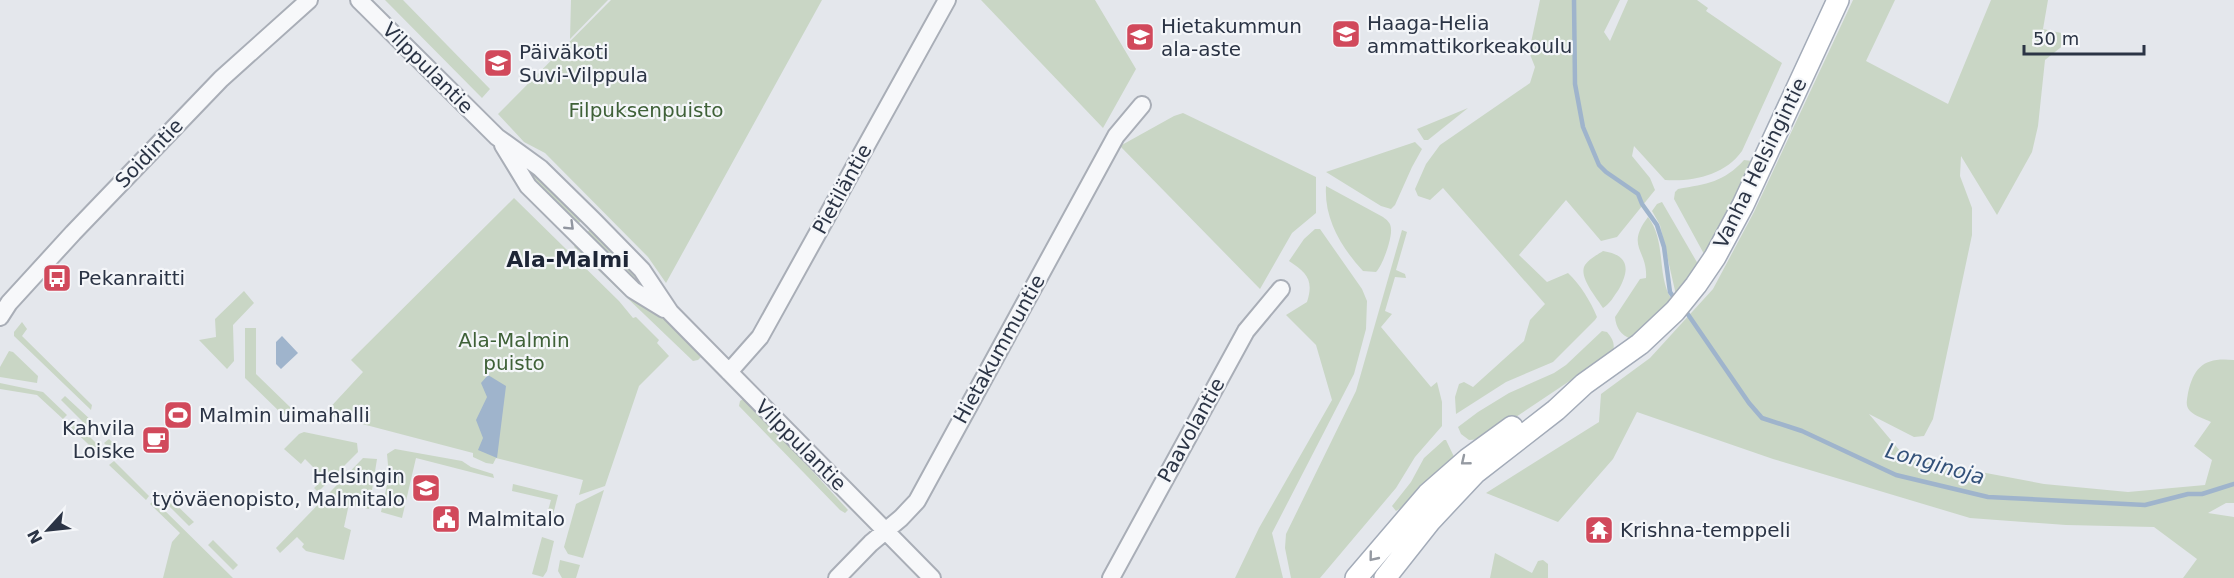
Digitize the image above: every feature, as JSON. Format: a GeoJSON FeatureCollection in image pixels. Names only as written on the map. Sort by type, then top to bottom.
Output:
{"type":"FeatureCollection","features":[{"type":"Feature","properties":{"kind":"main road","name":"Vanha Helsingintie"},"geometry":{"type":"LineString","coordinates":[[1385,578],[1430,521],[1475,473],[1556,410],[1584,384],[1640,344],[1675,311],[1696,285],[1715,257],[1743,205],[1838,0]]}},
{"type":"Feature","properties":{"kind":"main road","name":"Vanha Helsingintie"},"geometry":{"type":"LineString","coordinates":[[1356,578],[1407,516],[1461,465],[1549,400],[1584,384]]}},
{"type":"Feature","properties":{"kind":"street","name":"Soidintie"},"geometry":{"type":"LineString","coordinates":[[0,317],[9,303],[73,233],[220,79],[309,0]]}},
{"type":"Feature","properties":{"kind":"street","name":"Vilppulantie"},"geometry":{"type":"LineString","coordinates":[[359,0],[497,137],[528,186],[633,290],[670,312],[933,578]]}},
{"type":"Feature","properties":{"kind":"street","name":"Pietiläntie"},"geometry":{"type":"LineString","coordinates":[[729,372],[760,337],[947,0]]}},
{"type":"Feature","properties":{"kind":"street","name":"Hietakummuntie"},"geometry":{"type":"LineString","coordinates":[[837,578],[917,501],[1116,136],[1142,105]]}},
{"type":"Feature","properties":{"kind":"street","name":"Paavolantie"},"geometry":{"type":"LineString","coordinates":[[1111,578],[1246,331],[1281,289]]}},
{"type":"Feature","properties":{"kind":"green space"},"geometry":{"type":"Polygon","coordinates":[[[385,0],[403,0],[490,89],[482,98],[385,0]]]}},
{"type":"Feature","properties":{"kind":"green space"},"geometry":{"type":"Polygon","coordinates":[[[571,0],[608,0],[570,39],[571,0]]]}},
{"type":"Feature","properties":{"kind":"green space","name":"Filpuksenpuisto"},"geometry":{"type":"Polygon","coordinates":[[[611,0],[822,0],[666,283],[648,257],[545,153],[524,142],[498,114],[611,0]]]}},
{"type":"Feature","properties":{"kind":"green space"},"geometry":{"type":"Polygon","coordinates":[[[981,0],[1095,0],[1136,69],[1103,128],[981,0]]]}},
{"type":"Feature","properties":{"kind":"green space"},"geometry":{"type":"Polygon","coordinates":[[[1540,0],[1620,0],[1604,32],[1610,41],[1628,0],[1697,0],[1708,8],[1706,11],[1782,63],[1742,151],[1727,166],[1697,178],[1665,180],[1634,146],[1632,156],[1650,178],[1655,190],[1617,237],[1601,241],[1566,200],[1519,255],[1547,282],[1568,273],[1585,294],[1597,317],[1553,362],[1506,382],[1456,414],[1455,397],[1459,384],[1464,382],[1473,387],[1524,341],[1530,320],[1545,304],[1443,188],[1430,200],[1418,196],[1415,189],[1426,164],[1440,145],[1530,83],[1535,67],[1529,52],[1540,0]]]}},
{"type":"Feature","properties":{"kind":"green space"},"geometry":{"type":"Polygon","coordinates":[[[1853,0],[1895,0],[1866,61],[1948,104],[1991,0],[2048,0],[2043,29],[2075,36],[2045,60],[2038,126],[2032,152],[1997,215],[1961,156],[1960,176],[1972,208],[1972,235],[1933,419],[1924,436],[1914,437],[1869,414],[1906,458],[2044,484],[2128,492],[2205,485],[2212,460],[2194,446],[2211,422],[2188,409],[2188,393],[2194,376],[2202,365],[2215,360],[2234,360],[2234,503],[2226,503],[2208,513],[2234,517],[2234,578],[2183,578],[2197,559],[2154,527],[2066,525],[1970,518],[1773,459],[1637,412],[1613,459],[1558,522],[1486,493],[1599,422],[1601,394],[1650,358],[1713,289],[1754,212],[1853,0]]]}},
{"type":"Feature","properties":{"kind":"green space"},"geometry":{"type":"Polygon","coordinates":[[[1468,108],[1428,140],[1424,140],[1417,129],[1468,108]]]}},
{"type":"Feature","properties":{"kind":"green space"},"geometry":{"type":"Polygon","coordinates":[[[1183,113],[1316,177],[1316,213],[1292,233],[1260,289],[1120,146],[1183,113]]]}},
{"type":"Feature","properties":{"kind":"green space"},"geometry":{"type":"Polygon","coordinates":[[[1415,142],[1422,149],[1391,209],[1381,206],[1326,172],[1415,142]]]}},
{"type":"Feature","properties":{"kind":"green space"},"geometry":{"type":"Polygon","coordinates":[[[1744,160],[1752,161],[1732,207],[1704,254],[1674,199],[1675,192],[1678,189],[1722,178],[1744,160]]]}},
{"type":"Feature","properties":{"kind":"green space"},"geometry":{"type":"Polygon","coordinates":[[[522,163],[584,218],[576,226],[538,188],[522,163]]]}},
{"type":"Feature","properties":{"kind":"green space"},"geometry":{"type":"Polygon","coordinates":[[[1326,186],[1390,223],[1389,245],[1376,272],[1363,271],[1341,242],[1328,210],[1326,186]]]}},
{"type":"Feature","properties":{"kind":"green space","name":"Ala-Malmin puisto"},"geometry":{"type":"Polygon","coordinates":[[[514,198],[619,301],[633,318],[636,317],[659,340],[657,343],[669,356],[639,386],[605,486],[579,495],[583,480],[496,458],[493,464],[486,463],[473,457],[473,453],[324,414],[363,372],[351,360],[514,198]]]}},
{"type":"Feature","properties":{"kind":"green space"},"geometry":{"type":"Polygon","coordinates":[[[1662,202],[1698,264],[1676,295],[1660,225],[1652,211],[1657,204],[1662,202]]]}},
{"type":"Feature","properties":{"kind":"green space"},"geometry":{"type":"Polygon","coordinates":[[[1648,217],[1658,237],[1664,280],[1672,300],[1631,339],[1620,331],[1615,317],[1640,279],[1646,278],[1638,235],[1648,217]]]}},
{"type":"Feature","properties":{"kind":"green space"},"geometry":{"type":"Polygon","coordinates":[[[593,226],[634,269],[646,291],[585,235],[593,226]]]}},
{"type":"Feature","properties":{"kind":"green space"},"geometry":{"type":"Polygon","coordinates":[[[1315,229],[1320,229],[1362,289],[1367,301],[1366,329],[1354,374],[1272,533],[1283,578],[1235,578],[1259,528],[1332,400],[1316,345],[1286,315],[1307,302],[1310,288],[1307,278],[1289,261],[1304,239],[1315,229]]]}},
{"type":"Feature","properties":{"kind":"green space"},"geometry":{"type":"Polygon","coordinates":[[[1402,230],[1407,232],[1396,270],[1405,274],[1406,278],[1395,277],[1385,311],[1392,314],[1381,327],[1431,387],[1437,382],[1442,402],[1442,426],[1415,457],[1396,488],[1320,578],[1291,578],[1285,548],[1286,534],[1356,391],[1402,230]]]}},
{"type":"Feature","properties":{"kind":"green space"},"geometry":{"type":"Polygon","coordinates":[[[578,242],[630,294],[667,320],[701,357],[693,361],[574,247],[578,242]]]}},
{"type":"Feature","properties":{"kind":"green space"},"geometry":{"type":"Polygon","coordinates":[[[1603,251],[1618,256],[1626,269],[1619,289],[1603,308],[1593,294],[1583,272],[1587,262],[1603,251]]]}},
{"type":"Feature","properties":{"kind":"green space"},"geometry":{"type":"Polygon","coordinates":[[[244,291],[254,303],[233,325],[234,361],[227,369],[199,340],[216,337],[215,319],[244,291]]]}},
{"type":"Feature","properties":{"kind":"green space"},"geometry":{"type":"Polygon","coordinates":[[[22,322],[27,329],[22,336],[92,405],[91,410],[14,336],[14,332],[22,322]]]}},
{"type":"Feature","properties":{"kind":"green space"},"geometry":{"type":"Polygon","coordinates":[[[245,328],[256,328],[256,374],[291,408],[283,415],[245,378],[245,328]]]}},
{"type":"Feature","properties":{"kind":"green space"},"geometry":{"type":"Polygon","coordinates":[[[1602,331],[1607,332],[1612,339],[1613,352],[1483,439],[1469,440],[1461,434],[1458,427],[1478,412],[1509,393],[1554,373],[1566,365],[1602,331]]]}},
{"type":"Feature","properties":{"kind":"green space"},"geometry":{"type":"Polygon","coordinates":[[[9,351],[13,352],[38,376],[37,383],[0,377],[0,367],[9,351]]]}},
{"type":"Feature","properties":{"kind":"green space"},"geometry":{"type":"Polygon","coordinates":[[[0,383],[43,392],[67,415],[63,419],[37,395],[0,389],[0,383]]]}},
{"type":"Feature","properties":{"kind":"green space"},"geometry":{"type":"Polygon","coordinates":[[[65,396],[92,421],[87,426],[61,400],[65,396]]]}},
{"type":"Feature","properties":{"kind":"green space"},"geometry":{"type":"Polygon","coordinates":[[[743,399],[848,510],[845,513],[739,406],[743,399]]]}},
{"type":"Feature","properties":{"kind":"green space"},"geometry":{"type":"Polygon","coordinates":[[[73,420],[109,456],[105,460],[67,424],[73,420]]]}},
{"type":"Feature","properties":{"kind":"green space"},"geometry":{"type":"Polygon","coordinates":[[[304,432],[357,443],[358,452],[318,492],[314,488],[324,478],[305,459],[301,464],[284,449],[304,432]]]}},
{"type":"Feature","properties":{"kind":"green space"},"geometry":{"type":"Polygon","coordinates":[[[109,439],[126,455],[121,460],[104,443],[109,439]]]}},
{"type":"Feature","properties":{"kind":"green space"},"geometry":{"type":"Polygon","coordinates":[[[1444,440],[1457,463],[1423,494],[1396,511],[1392,506],[1411,482],[1424,458],[1444,440]]]}},
{"type":"Feature","properties":{"kind":"green space"},"geometry":{"type":"Polygon","coordinates":[[[395,449],[462,461],[471,467],[493,474],[494,478],[416,458],[402,518],[381,512],[389,476],[387,454],[395,449]]]}},
{"type":"Feature","properties":{"kind":"green space"},"geometry":{"type":"Polygon","coordinates":[[[363,458],[377,459],[369,509],[349,504],[344,527],[351,530],[344,560],[306,551],[302,547],[304,544],[297,537],[280,553],[276,548],[363,458]]]}},
{"type":"Feature","properties":{"kind":"green space"},"geometry":{"type":"Polygon","coordinates":[[[114,461],[149,496],[146,500],[109,465],[114,461]]]}},
{"type":"Feature","properties":{"kind":"green space"},"geometry":{"type":"Polygon","coordinates":[[[513,484],[558,495],[551,523],[545,521],[551,500],[512,491],[513,484]]]}},
{"type":"Feature","properties":{"kind":"green space"},"geometry":{"type":"Polygon","coordinates":[[[604,490],[583,558],[568,554],[564,547],[576,504],[604,490]]]}},
{"type":"Feature","properties":{"kind":"green space"},"geometry":{"type":"Polygon","coordinates":[[[166,495],[194,522],[189,526],[162,499],[166,495]]]}},
{"type":"Feature","properties":{"kind":"green space"},"geometry":{"type":"Polygon","coordinates":[[[154,500],[233,578],[163,578],[172,542],[180,533],[150,504],[154,500]]]}},
{"type":"Feature","properties":{"kind":"green space"},"geometry":{"type":"Polygon","coordinates":[[[542,537],[554,541],[547,571],[543,577],[532,574],[542,537]]]}},
{"type":"Feature","properties":{"kind":"green space"},"geometry":{"type":"Polygon","coordinates":[[[213,540],[238,565],[233,570],[208,545],[213,540]]]}},
{"type":"Feature","properties":{"kind":"green space"},"geometry":{"type":"Polygon","coordinates":[[[1495,553],[1532,573],[1538,561],[1543,560],[1548,564],[1548,578],[1490,578],[1495,553]]]}},
{"type":"Feature","properties":{"kind":"green space"},"geometry":{"type":"Polygon","coordinates":[[[560,560],[580,565],[576,578],[562,578],[558,571],[560,560]]]}},
{"type":"Feature","properties":{"kind":"water"},"geometry":{"type":"Polygon","coordinates":[[[282,336],[298,353],[281,369],[276,364],[276,342],[282,336]]]}},
{"type":"Feature","properties":{"kind":"water"},"geometry":{"type":"Polygon","coordinates":[[[488,375],[506,386],[497,458],[478,450],[483,438],[476,420],[487,397],[481,383],[488,375]]]}},
{"type":"Feature","properties":{"kind":"waterway","name":"Longinoja"},"geometry":{"type":"LineString","coordinates":[[1574,0],[1575,84],[1583,127],[1599,165],[1638,194],[1642,204],[1657,225],[1664,247],[1670,292],[1674,298]]}},
{"type":"Feature","properties":{"kind":"waterway","name":"Longinoja"},"geometry":{"type":"LineString","coordinates":[[1687,313],[1749,403],[1762,418],[1802,431],[1896,475],[1988,497],[2145,505],[2188,494],[2202,494],[2234,484]]}},
{"type":"Feature","properties":{"kind":"place","name":"Haaga-Helia ammattikorkeakoulu"},"geometry":{"type":"Point","coordinates":[1346,34]}},
{"type":"Feature","properties":{"kind":"place","name":"Hietakummun ala-aste"},"geometry":{"type":"Point","coordinates":[1140,37]}},
{"type":"Feature","properties":{"kind":"place","name":"Päiväkoti Suvi-Vilppula"},"geometry":{"type":"Point","coordinates":[498,63]}},
{"type":"Feature","properties":{"kind":"place","name":"Pekanraitti"},"geometry":{"type":"Point","coordinates":[57,278]}},
{"type":"Feature","properties":{"kind":"place","name":"Malmin uimahalli"},"geometry":{"type":"Point","coordinates":[178,415]}},
{"type":"Feature","properties":{"kind":"place","name":"Kahvila Loiske"},"geometry":{"type":"Point","coordinates":[156,440]}},
{"type":"Feature","properties":{"kind":"place","name":"Helsingin työväenopisto, Malmitalo"},"geometry":{"type":"Point","coordinates":[426,488]}},
{"type":"Feature","properties":{"kind":"place","name":"Malmitalo"},"geometry":{"type":"Point","coordinates":[446,519]}},
{"type":"Feature","properties":{"kind":"place","name":"Krishna-temppeli"},"geometry":{"type":"Point","coordinates":[1599,530]}},
{"type":"Feature","properties":{"kind":"district","name":"Ala-Malmi"},"geometry":{"type":"Point","coordinates":[568,259]}}]}
